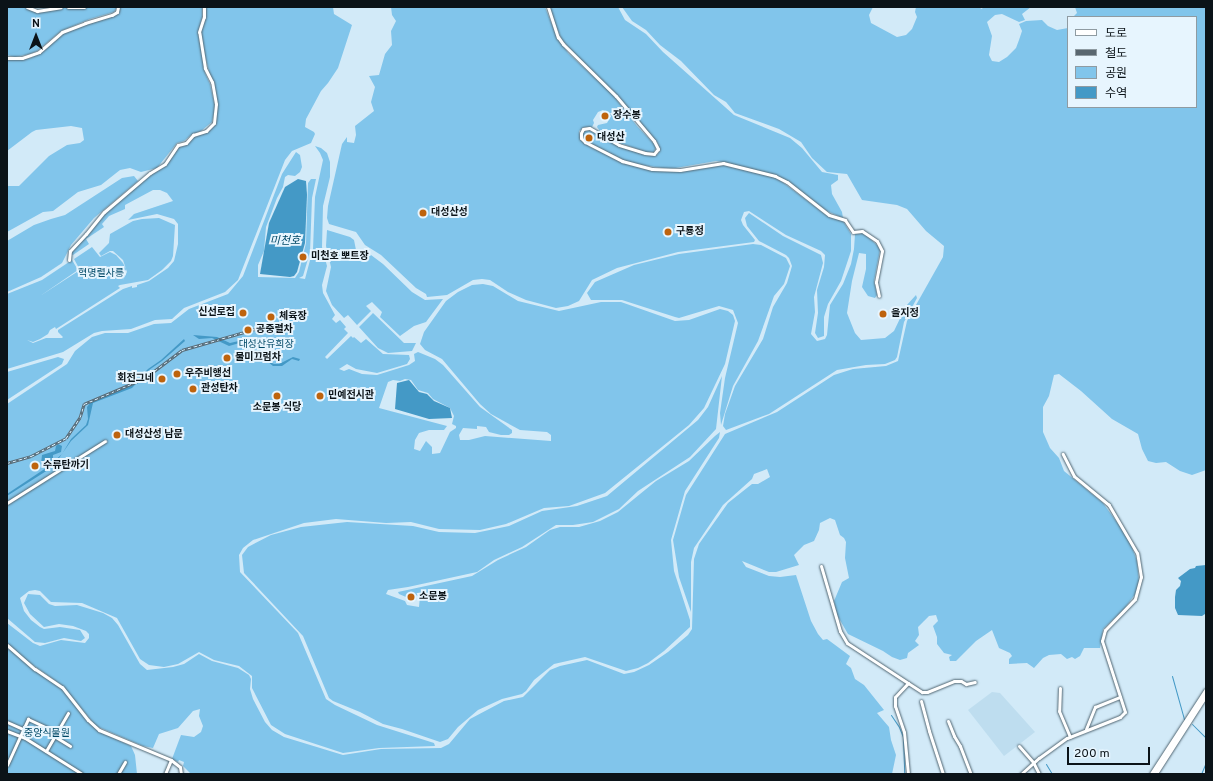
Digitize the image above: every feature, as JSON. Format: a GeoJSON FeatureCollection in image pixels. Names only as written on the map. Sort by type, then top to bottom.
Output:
{"type":"FeatureCollection","features":[{"type":"Feature","properties":{"kind":"highway"},"geometry":{"type":"LineString","coordinates":[[1152,774],[1206,691]]}},
{"type":"Feature","properties":{"kind":"highway"},"geometry":{"type":"LineString","coordinates":[[1156,774],[1206,696]]}},
{"type":"Feature","properties":{"kind":"street"},"geometry":{"type":"LineString","coordinates":[[28,7],[37,10],[61,7]]}},
{"type":"Feature","properties":{"kind":"street"},"geometry":{"type":"LineString","coordinates":[[68,7],[84,7]]}},
{"type":"Feature","properties":{"kind":"street"},"geometry":{"type":"LineString","coordinates":[[7,58],[22,58],[38,52],[62,32],[85,22],[112,15],[117,12],[118,7]]}},
{"type":"Feature","properties":{"kind":"street"},"geometry":{"type":"LineString","coordinates":[[69,260],[70,250],[86,234],[104,212],[150,173],[165,164],[178,145],[186,143],[193,135],[206,131],[214,123],[216,104],[212,82],[205,68],[199,32],[204,17],[204,7]]}},
{"type":"Feature","properties":{"kind":"street"},"geometry":{"type":"LineString","coordinates":[[548,7],[558,37],[563,44],[616,96],[654,141],[658,149],[654,154],[645,153],[619,145],[589,128],[583,129],[581,133],[581,138],[585,142],[622,161],[652,169],[680,170],[723,162],[775,176],[787,182],[829,215],[845,220],[853,232],[862,232],[877,241],[882,251],[876,282],[879,296]]}},
{"type":"Feature","properties":{"kind":"street"},"geometry":{"type":"LineString","coordinates":[[7,503],[105,440]]}},
{"type":"Feature","properties":{"kind":"street"},"geometry":{"type":"LineString","coordinates":[[1021,774],[1033,762],[1070,736],[1120,717],[1124,714],[1120,696],[1102,641],[1105,630],[1135,598],[1141,577],[1139,560],[1132,541],[1109,505],[1074,476],[1063,454]]}},
{"type":"Feature","properties":{"kind":"street"},"geometry":{"type":"LineString","coordinates":[[821,566],[840,631],[847,643],[922,692],[927,692],[954,681],[961,681],[966,684],[975,682]]}},
{"type":"Feature","properties":{"kind":"street"},"geometry":{"type":"LineString","coordinates":[[7,645],[35,669],[66,691],[84,716],[99,730],[171,760],[180,767],[182,774]]}},
{"type":"Feature","properties":{"kind":"street"},"geometry":{"type":"LineString","coordinates":[[908,683],[898,693],[894,701],[904,732],[908,774]]}},
{"type":"Feature","properties":{"kind":"street"},"geometry":{"type":"LineString","coordinates":[[1060,688],[1059,711],[1070,736]]}},
{"type":"Feature","properties":{"kind":"street"},"geometry":{"type":"LineString","coordinates":[[1086,729],[1095,708],[1120,696]]}},
{"type":"Feature","properties":{"kind":"street"},"geometry":{"type":"LineString","coordinates":[[921,701],[943,774]]}},
{"type":"Feature","properties":{"kind":"street"},"geometry":{"type":"LineString","coordinates":[[46,751],[68,713]]}},
{"type":"Feature","properties":{"kind":"street"},"geometry":{"type":"LineString","coordinates":[[7,766],[22,729],[28,719],[55,734],[70,746]]}},
{"type":"Feature","properties":{"kind":"street"},"geometry":{"type":"LineString","coordinates":[[948,721],[960,746],[970,774]]}},
{"type":"Feature","properties":{"kind":"street"},"geometry":{"type":"LineString","coordinates":[[7,722],[22,729]]}},
{"type":"Feature","properties":{"kind":"street"},"geometry":{"type":"LineString","coordinates":[[7,731],[20,736],[82,774]]}},
{"type":"Feature","properties":{"kind":"street"},"geometry":{"type":"LineString","coordinates":[[1019,746],[1033,762],[1039,774]]}},
{"type":"Feature","properties":{"kind":"street"},"geometry":{"type":"LineString","coordinates":[[165,774],[171,760]]}},
{"type":"Feature","properties":{"kind":"street"},"geometry":{"type":"LineString","coordinates":[[118,774],[125,762]]}},
{"type":"Feature","properties":{"kind":"shaded area"},"geometry":{"type":"Polygon","coordinates":[[[992,692],[1000,693],[1035,732],[1004,756],[968,710],[992,692]]]}},
{"type":"Feature","properties":{"kind":"green space"},"geometry":{"type":"Polygon","coordinates":[[[7,7],[26,7],[32,11],[39,12],[62,8],[117,7],[114,12],[90,19],[61,31],[37,51],[15,57],[7,55],[7,7]]]}},
{"type":"Feature","properties":{"kind":"green space"},"geometry":{"type":"Polygon","coordinates":[[[120,7],[202,7],[202,18],[198,33],[205,73],[210,84],[215,107],[212,122],[201,131],[191,135],[184,141],[177,143],[157,168],[141,172],[130,168],[120,170],[101,185],[78,192],[53,211],[43,212],[7,232],[7,186],[19,186],[49,156],[67,145],[80,143],[84,140],[82,128],[71,126],[36,130],[7,151],[7,59],[20,60],[31,58],[45,50],[55,39],[65,32],[116,14],[120,7]]]}},
{"type":"Feature","properties":{"kind":"green space","name":"혁명렬사릉"},"geometry":{"type":"Polygon","coordinates":[[[205,7],[333,7],[334,14],[352,25],[338,68],[321,91],[306,119],[305,127],[315,134],[311,143],[292,151],[285,160],[238,280],[225,292],[184,308],[172,319],[155,320],[131,329],[94,333],[63,352],[7,369],[7,294],[42,280],[72,260],[78,270],[40,296],[80,270],[74,259],[92,247],[100,257],[110,252],[116,255],[126,269],[123,260],[113,251],[110,251],[101,256],[99,253],[109,243],[110,234],[133,221],[142,219],[159,218],[175,225],[173,256],[171,261],[162,270],[148,280],[118,286],[120,288],[56,329],[55,327],[50,330],[48,334],[40,339],[33,342],[27,340],[33,343],[46,338],[62,338],[63,337],[58,330],[123,289],[132,286],[132,288],[137,287],[137,285],[149,281],[168,268],[174,261],[178,244],[178,224],[174,219],[157,214],[128,220],[134,214],[173,201],[167,193],[160,190],[153,190],[125,205],[125,209],[109,216],[102,224],[104,227],[86,239],[89,244],[73,255],[70,254],[104,214],[149,175],[166,166],[175,149],[186,145],[195,135],[207,132],[215,125],[217,104],[201,39],[201,29],[205,18],[205,7]]]}},
{"type":"Feature","properties":{"kind":"green space"},"geometry":{"type":"Polygon","coordinates":[[[391,7],[545,7],[556,35],[568,53],[612,94],[637,126],[656,146],[654,152],[646,152],[620,143],[600,131],[597,127],[598,125],[607,123],[611,116],[603,110],[598,112],[593,120],[594,123],[592,127],[584,127],[579,131],[580,139],[590,147],[629,165],[652,170],[679,172],[718,164],[777,178],[826,215],[843,221],[851,234],[851,251],[841,281],[828,304],[824,317],[824,336],[818,338],[815,333],[818,313],[817,290],[824,267],[825,255],[821,251],[786,235],[749,211],[744,212],[741,220],[743,225],[755,240],[754,242],[678,252],[617,268],[592,280],[579,301],[568,306],[556,308],[526,300],[508,292],[490,280],[482,279],[473,280],[447,295],[427,297],[426,294],[416,288],[381,255],[365,245],[356,232],[329,224],[327,218],[328,206],[342,144],[347,137],[347,142],[354,143],[356,135],[355,126],[374,111],[371,102],[375,87],[369,76],[379,75],[385,54],[392,45],[391,31],[396,21],[392,15],[391,7]]]}},
{"type":"Feature","properties":{"kind":"green space"},"geometry":{"type":"Polygon","coordinates":[[[548,7],[618,7],[625,20],[646,34],[663,52],[734,115],[790,138],[802,148],[822,172],[838,175],[838,180],[831,185],[832,194],[842,212],[843,218],[827,211],[784,179],[716,161],[670,169],[634,164],[588,142],[582,135],[585,130],[647,156],[657,155],[660,151],[658,143],[562,40],[548,7]]]}},
{"type":"Feature","properties":{"kind":"green space"},"geometry":{"type":"Polygon","coordinates":[[[622,7],[873,7],[869,15],[871,23],[897,37],[906,35],[912,29],[917,17],[915,12],[916,7],[980,7],[981,9],[985,7],[1031,7],[1022,14],[1025,20],[1019,22],[1002,14],[995,15],[987,22],[992,36],[989,55],[992,61],[999,62],[1007,57],[1016,48],[1022,31],[1019,24],[1026,21],[1042,20],[1048,26],[1057,30],[1067,28],[1067,108],[1197,108],[1197,16],[1074,16],[1077,13],[1075,7],[1206,7],[1206,470],[1192,475],[1180,471],[1166,462],[1156,463],[1148,461],[1142,449],[1138,434],[1112,419],[1081,391],[1059,374],[1054,375],[1049,396],[1043,407],[1043,432],[1050,448],[1059,458],[1064,471],[1103,503],[1129,539],[1137,561],[1139,582],[1136,593],[1124,609],[1103,629],[1100,648],[1084,648],[1080,656],[1075,659],[1072,657],[1067,659],[1061,654],[1049,655],[1043,658],[1034,668],[1027,663],[1009,664],[1009,659],[1012,656],[1010,653],[999,648],[992,630],[976,641],[956,661],[950,661],[949,657],[952,655],[944,653],[937,644],[937,637],[933,626],[938,621],[936,615],[929,616],[918,627],[919,635],[915,641],[919,645],[908,653],[907,658],[900,660],[892,657],[848,634],[837,615],[834,601],[842,582],[849,578],[845,558],[846,542],[840,535],[835,520],[830,518],[820,523],[819,530],[814,541],[804,545],[794,555],[799,565],[776,572],[769,572],[742,561],[746,567],[769,576],[780,577],[796,575],[811,621],[818,634],[823,640],[827,639],[850,656],[846,664],[851,668],[855,679],[864,685],[884,710],[877,713],[889,727],[891,740],[896,755],[892,774],[191,774],[183,766],[184,762],[179,760],[178,762],[172,759],[181,735],[194,737],[201,732],[203,726],[199,716],[200,709],[193,711],[178,728],[159,734],[153,748],[143,746],[96,726],[63,686],[23,658],[7,643],[7,623],[33,643],[40,646],[61,640],[85,643],[89,638],[89,634],[86,631],[73,626],[59,624],[44,627],[30,614],[24,603],[28,594],[40,595],[49,604],[55,606],[77,605],[103,613],[112,618],[118,625],[140,664],[147,670],[173,667],[184,664],[199,654],[212,661],[238,668],[249,675],[251,679],[250,689],[253,699],[265,722],[272,730],[284,737],[343,755],[381,749],[441,748],[449,744],[470,719],[504,701],[523,697],[550,670],[560,666],[587,660],[624,674],[634,672],[649,665],[668,652],[688,635],[692,629],[694,559],[699,544],[728,503],[752,484],[758,484],[770,477],[767,469],[754,474],[752,479],[723,505],[694,548],[691,562],[691,612],[679,577],[673,540],[686,495],[725,434],[777,412],[834,375],[853,369],[886,366],[898,361],[907,321],[943,257],[944,246],[926,231],[907,209],[897,205],[862,200],[847,174],[827,172],[812,158],[801,142],[779,129],[735,113],[726,102],[714,95],[681,61],[660,45],[646,30],[632,21],[622,7]]]}},
{"type":"Feature","properties":{"kind":"green space","name":"대성산유희장"},"geometry":{"type":"Polygon","coordinates":[[[315,146],[321,148],[327,153],[330,162],[330,177],[323,206],[322,247],[327,266],[322,285],[323,293],[335,315],[332,319],[336,323],[340,320],[346,327],[344,329],[348,333],[325,357],[327,359],[351,336],[361,343],[366,339],[383,354],[409,355],[410,359],[407,364],[377,373],[356,369],[347,364],[339,369],[344,371],[349,369],[362,374],[377,375],[409,365],[415,361],[414,354],[418,352],[435,359],[443,365],[480,407],[512,430],[512,433],[509,435],[501,435],[489,432],[486,427],[477,426],[477,429],[463,428],[459,435],[460,440],[469,440],[485,436],[551,441],[551,435],[547,432],[520,430],[491,414],[480,404],[442,359],[425,350],[420,344],[424,332],[446,301],[458,292],[472,285],[483,284],[493,286],[518,301],[559,311],[601,302],[621,302],[675,321],[689,320],[720,309],[728,311],[733,315],[735,321],[725,364],[704,408],[689,425],[605,493],[569,506],[544,508],[506,524],[480,530],[439,529],[411,522],[386,523],[336,519],[304,523],[253,540],[243,548],[239,555],[240,572],[298,633],[326,699],[335,705],[377,725],[434,743],[435,746],[379,748],[343,753],[285,734],[271,725],[252,688],[252,676],[239,666],[214,660],[199,652],[178,664],[164,667],[149,665],[140,659],[117,618],[82,603],[51,602],[40,591],[35,590],[29,591],[20,598],[24,611],[31,620],[40,627],[44,629],[60,627],[80,630],[85,638],[81,641],[64,638],[45,643],[35,642],[7,618],[7,404],[67,364],[75,351],[92,337],[105,333],[128,333],[154,324],[171,323],[189,309],[228,294],[243,276],[282,174],[296,152],[300,155],[302,167],[300,172],[295,176],[288,175],[285,177],[283,187],[277,198],[266,227],[264,251],[258,265],[258,277],[295,278],[299,272],[306,243],[308,183],[311,179],[316,179],[312,198],[310,252],[303,276],[299,278],[305,279],[313,249],[315,197],[323,160],[315,146]],[[393,380],[388,382],[379,408],[447,426],[444,430],[429,430],[419,433],[415,440],[414,449],[420,451],[426,441],[432,447],[432,454],[440,453],[450,432],[456,428],[456,426],[452,424],[454,416],[450,408],[433,399],[428,393],[418,390],[411,380],[393,380]]]}},
{"type":"Feature","properties":{"kind":"green space"},"geometry":{"type":"Polygon","coordinates":[[[134,176],[138,181],[94,218],[71,245],[62,263],[41,277],[7,292],[7,241],[34,225],[65,215],[122,178],[134,176]]]}},
{"type":"Feature","properties":{"kind":"green space"},"geometry":{"type":"Polygon","coordinates":[[[749,213],[783,236],[821,255],[823,263],[814,297],[815,312],[811,334],[817,341],[825,339],[827,335],[830,305],[843,284],[851,264],[855,234],[862,233],[867,236],[878,246],[880,250],[874,281],[877,295],[875,298],[868,296],[862,287],[866,269],[866,254],[859,253],[852,281],[847,313],[855,333],[861,340],[885,338],[894,331],[906,306],[916,295],[917,298],[904,322],[897,357],[895,360],[885,364],[866,365],[837,370],[769,414],[726,430],[723,426],[725,414],[735,386],[763,339],[773,307],[787,283],[792,266],[786,255],[759,241],[747,226],[745,218],[749,213]]]}},
{"type":"Feature","properties":{"kind":"green space"},"geometry":{"type":"Polygon","coordinates":[[[327,230],[350,237],[354,240],[356,250],[371,255],[383,264],[412,292],[425,300],[443,299],[426,322],[414,326],[400,336],[380,317],[382,312],[372,302],[366,306],[371,311],[357,325],[348,315],[344,318],[332,305],[326,291],[331,267],[326,246],[327,230]]]}},
{"type":"Feature","properties":{"kind":"green space"},"geometry":{"type":"Polygon","coordinates":[[[753,244],[761,245],[786,258],[790,266],[784,284],[774,296],[758,341],[733,386],[721,425],[720,413],[725,378],[738,323],[733,310],[719,306],[679,318],[622,300],[591,300],[587,293],[595,282],[634,265],[679,254],[753,244]]]}},
{"type":"Feature","properties":{"kind":"green space"},"geometry":{"type":"Polygon","coordinates":[[[373,313],[404,343],[416,343],[412,351],[388,353],[378,348],[359,327],[373,313]]]}},
{"type":"Feature","properties":{"kind":"green space"},"geometry":{"type":"Polygon","coordinates":[[[58,357],[64,359],[62,364],[7,400],[7,372],[58,357]]]}},
{"type":"Feature","properties":{"kind":"green space"},"geometry":{"type":"Polygon","coordinates":[[[722,376],[716,429],[690,457],[638,491],[619,509],[593,522],[573,525],[556,525],[522,547],[494,560],[477,572],[388,590],[386,594],[405,601],[407,605],[419,607],[420,596],[409,594],[406,597],[398,592],[472,576],[498,560],[526,547],[550,530],[560,527],[579,527],[600,521],[618,512],[656,481],[689,461],[720,432],[719,438],[685,491],[671,540],[674,571],[690,620],[690,627],[664,651],[648,663],[638,668],[626,671],[585,657],[554,664],[534,680],[522,694],[502,699],[478,710],[458,727],[448,739],[440,742],[383,724],[329,698],[303,636],[244,573],[242,555],[248,547],[271,535],[301,527],[347,522],[413,526],[439,532],[475,533],[509,526],[542,511],[577,506],[607,496],[698,420],[708,407],[722,376]]]}},
{"type":"Feature","properties":{"kind":"green space","name":"중앙식물원"},"geometry":{"type":"Polygon","coordinates":[[[7,647],[30,667],[62,689],[98,731],[131,746],[135,755],[137,774],[7,774],[7,647]]]}},
{"type":"Feature","properties":{"kind":"water","name":"미천호"},"geometry":{"type":"Polygon","coordinates":[[[298,179],[306,181],[307,195],[305,243],[297,272],[294,276],[290,277],[260,274],[269,223],[285,187],[298,179]]]}},
{"type":"Feature","properties":{"kind":"water"},"geometry":{"type":"Polygon","coordinates":[[[193,335],[217,337],[230,343],[243,340],[253,349],[266,356],[270,362],[274,364],[279,364],[293,357],[300,359],[299,361],[292,359],[282,366],[273,366],[243,342],[229,346],[212,338],[199,339],[193,335]]]}},
{"type":"Feature","properties":{"kind":"water"},"geometry":{"type":"Polygon","coordinates":[[[184,339],[185,341],[149,370],[132,388],[93,403],[88,425],[71,441],[63,453],[71,439],[86,425],[88,419],[87,407],[90,403],[132,385],[148,369],[161,360],[184,339]]]}},
{"type":"Feature","properties":{"kind":"water"},"geometry":{"type":"Polygon","coordinates":[[[409,380],[419,392],[427,394],[434,401],[450,408],[452,418],[429,419],[395,409],[397,383],[409,380]]]}},
{"type":"Feature","properties":{"kind":"water"},"geometry":{"type":"Polygon","coordinates":[[[58,444],[62,446],[61,452],[53,455],[53,461],[50,464],[46,466],[41,464],[42,455],[55,451],[58,444]]]}},
{"type":"Feature","properties":{"kind":"water"},"geometry":{"type":"Polygon","coordinates":[[[62,454],[51,468],[7,496],[7,494],[49,466],[62,454]]]}},
{"type":"Feature","properties":{"kind":"water"},"geometry":{"type":"Polygon","coordinates":[[[1206,565],[1205,614],[1202,616],[1178,615],[1175,608],[1175,597],[1176,590],[1180,586],[1181,581],[1178,578],[1196,566],[1206,565]]]}},
{"type":"Feature","properties":{"kind":"waterway"},"geometry":{"type":"LineString","coordinates":[[1172,676],[1184,719]]}},
{"type":"Feature","properties":{"kind":"waterway"},"geometry":{"type":"LineString","coordinates":[[891,715],[899,727],[903,737],[904,774]]}},
{"type":"Feature","properties":{"kind":"waterway"},"geometry":{"type":"LineString","coordinates":[[1192,724],[1206,738]]}},
{"type":"Feature","properties":{"kind":"waterway"},"geometry":{"type":"LineString","coordinates":[[1201,774],[1206,762]]}},
{"type":"Feature","properties":{"kind":"waterway"},"geometry":{"type":"LineString","coordinates":[[1046,764],[1052,774]]}},
{"type":"Feature","properties":{"kind":"railway"},"geometry":{"type":"LineString","coordinates":[[7,463],[31,456],[66,438],[80,417],[84,404],[145,378],[182,350],[258,328]]}},
{"type":"Feature","properties":{"kind":"place","name":"장수봉"},"geometry":{"type":"Point","coordinates":[605,116]}},
{"type":"Feature","properties":{"kind":"place","name":"대성산"},"geometry":{"type":"Point","coordinates":[589,138]}},
{"type":"Feature","properties":{"kind":"place","name":"대성산성"},"geometry":{"type":"Point","coordinates":[423,213]}},
{"type":"Feature","properties":{"kind":"place","name":"구룡정"},"geometry":{"type":"Point","coordinates":[668,232]}},
{"type":"Feature","properties":{"kind":"place","name":"미천호 뽀트장"},"geometry":{"type":"Point","coordinates":[303,257]}},
{"type":"Feature","properties":{"kind":"place","name":"신선로집"},"geometry":{"type":"Point","coordinates":[243,313]}},
{"type":"Feature","properties":{"kind":"place","name":"을지정"},"geometry":{"type":"Point","coordinates":[883,314]}},
{"type":"Feature","properties":{"kind":"place","name":"체육장"},"geometry":{"type":"Point","coordinates":[271,317]}},
{"type":"Feature","properties":{"kind":"place","name":"공중렬차"},"geometry":{"type":"Point","coordinates":[248,330]}},
{"type":"Feature","properties":{"kind":"place","name":"물미끄럼차"},"geometry":{"type":"Point","coordinates":[227,358]}},
{"type":"Feature","properties":{"kind":"place","name":"우주비행선"},"geometry":{"type":"Point","coordinates":[177,374]}},
{"type":"Feature","properties":{"kind":"place","name":"회전그네"},"geometry":{"type":"Point","coordinates":[162,379]}},
{"type":"Feature","properties":{"kind":"place","name":"관성탄차"},"geometry":{"type":"Point","coordinates":[193,389]}},
{"type":"Feature","properties":{"kind":"place","name":"소문봉 식당"},"geometry":{"type":"Point","coordinates":[277,396]}},
{"type":"Feature","properties":{"kind":"place","name":"민예전시관"},"geometry":{"type":"Point","coordinates":[320,396]}},
{"type":"Feature","properties":{"kind":"place","name":"대성산성 남문"},"geometry":{"type":"Point","coordinates":[117,435]}},
{"type":"Feature","properties":{"kind":"place","name":"수류탄까기"},"geometry":{"type":"Point","coordinates":[35,466]}},
{"type":"Feature","properties":{"kind":"place","name":"소문봉"},"geometry":{"type":"Point","coordinates":[411,597]}}]}
